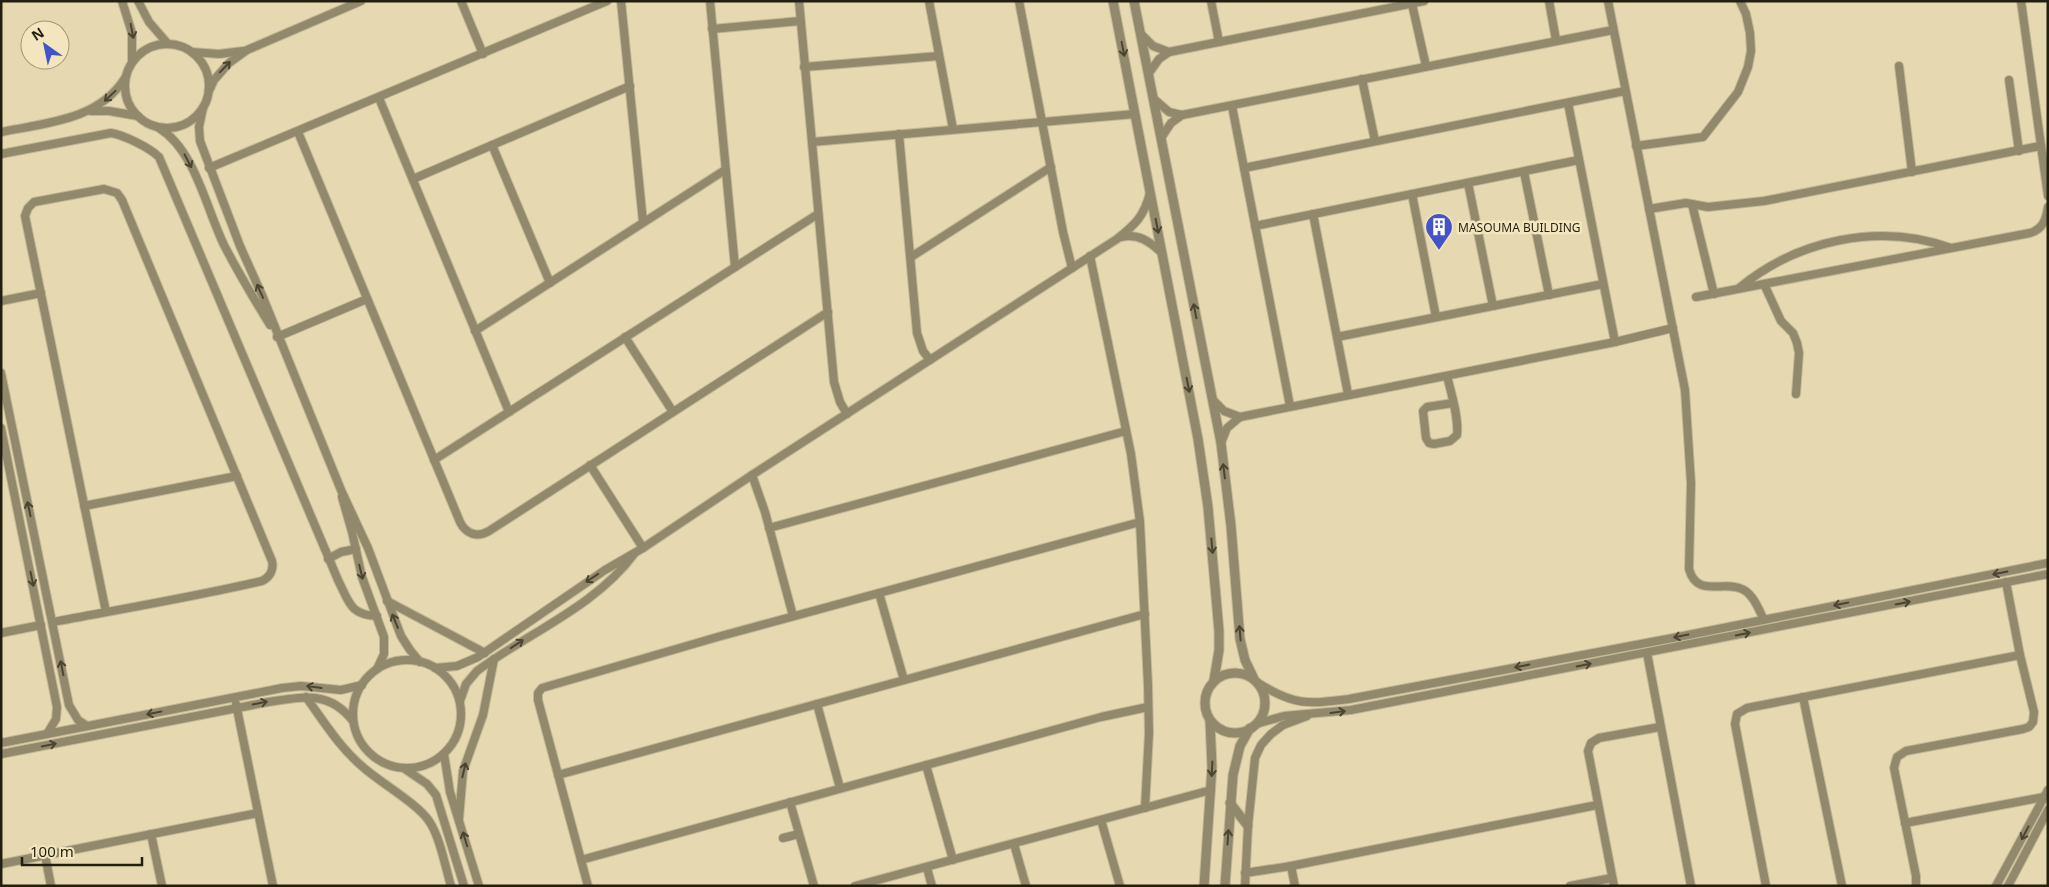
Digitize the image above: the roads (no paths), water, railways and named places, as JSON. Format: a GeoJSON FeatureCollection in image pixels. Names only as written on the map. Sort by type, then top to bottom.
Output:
{"type":"FeatureCollection","features":[{"type":"Feature","properties":{"kind":"street"},"geometry":{"type":"LineString","coordinates":[[122,1],[132,33],[132,63]]}},
{"type":"Feature","properties":{"kind":"street"},"geometry":{"type":"LineString","coordinates":[[138,1],[149,22],[168,44]]}},
{"type":"Feature","properties":{"kind":"street"},"geometry":{"type":"LineString","coordinates":[[361,1],[237,56],[221,71],[209,90],[199,121],[199,134],[210,168],[277,337],[341,490],[368,548],[401,636],[420,662]]}},
{"type":"Feature","properties":{"kind":"street"},"geometry":{"type":"LineString","coordinates":[[461,1],[483,54]]}},
{"type":"Feature","properties":{"kind":"street"},"geometry":{"type":"LineString","coordinates":[[210,168],[607,1]]}},
{"type":"Feature","properties":{"kind":"street"},"geometry":{"type":"LineString","coordinates":[[621,1],[643,222]]}},
{"type":"Feature","properties":{"kind":"street"},"geometry":{"type":"LineString","coordinates":[[710,1],[735,267]]}},
{"type":"Feature","properties":{"kind":"street"},"geometry":{"type":"LineString","coordinates":[[799,1],[836,389],[840,402],[847,414]]}},
{"type":"Feature","properties":{"kind":"street"},"geometry":{"type":"LineString","coordinates":[[929,1],[953,129]]}},
{"type":"Feature","properties":{"kind":"street"},"geometry":{"type":"LineString","coordinates":[[1019,1],[1063,232],[1072,268]]}},
{"type":"Feature","properties":{"kind":"street"},"geometry":{"type":"LineString","coordinates":[[1113,1],[1197,431],[1205,484],[1219,631],[1218,660],[1214,680],[1205,695],[1204,704],[1210,720],[1213,755],[1204,886]]}},
{"type":"Feature","properties":{"kind":"street"},"geometry":{"type":"LineString","coordinates":[[1134,1],[1221,443],[1233,546],[1240,639],[1245,660],[1264,697],[1265,704],[1261,718],[1253,726],[1237,756],[1230,803],[1225,886]]}},
{"type":"Feature","properties":{"kind":"street"},"geometry":{"type":"LineString","coordinates":[[1211,1],[1219,42]]}},
{"type":"Feature","properties":{"kind":"street"},"geometry":{"type":"LineString","coordinates":[[1149,74],[1159,59],[1169,52],[1424,1]]}},
{"type":"Feature","properties":{"kind":"street"},"geometry":{"type":"LineString","coordinates":[[1548,1],[1556,40]]}},
{"type":"Feature","properties":{"kind":"street"},"geometry":{"type":"LineString","coordinates":[[1608,1],[1686,398],[1691,483],[1690,573],[1698,583],[1705,586],[1732,586],[1743,590],[1752,597],[1764,620]]}},
{"type":"Feature","properties":{"kind":"street"},"geometry":{"type":"LineString","coordinates":[[1636,146],[1703,138],[1738,92],[1746,74],[1751,51],[1749,24],[1740,1]]}},
{"type":"Feature","properties":{"kind":"street"},"geometry":{"type":"LineString","coordinates":[[2020,1],[2048,196]]}},
{"type":"Feature","properties":{"kind":"street"},"geometry":{"type":"LineString","coordinates":[[1412,4],[1426,66]]}},
{"type":"Feature","properties":{"kind":"street"},"geometry":{"type":"LineString","coordinates":[[712,30],[800,21]]}},
{"type":"Feature","properties":{"kind":"street"},"geometry":{"type":"LineString","coordinates":[[1154,99],[1169,112],[1182,115],[1613,30]]}},
{"type":"Feature","properties":{"kind":"street"},"geometry":{"type":"LineString","coordinates":[[1141,33],[1153,46],[1169,52]]}},
{"type":"Feature","properties":{"kind":"street"},"geometry":{"type":"LineString","coordinates":[[90,111],[114,93],[126,76],[132,63],[148,49],[168,44],[180,46],[192,52],[200,59],[209,79],[209,90]]}},
{"type":"Feature","properties":{"kind":"street"},"geometry":{"type":"LineString","coordinates":[[192,52],[219,54],[247,50]]}},
{"type":"Feature","properties":{"kind":"street"},"geometry":{"type":"LineString","coordinates":[[804,67],[939,56]]}},
{"type":"Feature","properties":{"kind":"street"},"geometry":{"type":"LineString","coordinates":[[1899,66],[1912,172]]}},
{"type":"Feature","properties":{"kind":"street"},"geometry":{"type":"LineString","coordinates":[[126,76],[127,98],[131,108],[138,116],[173,139],[186,157],[230,257],[277,337]]}},
{"type":"Feature","properties":{"kind":"street"},"geometry":{"type":"LineString","coordinates":[[1362,79],[1375,141]]}},
{"type":"Feature","properties":{"kind":"street"},"geometry":{"type":"LineString","coordinates":[[2009,80],[2018,151]]}},
{"type":"Feature","properties":{"kind":"street"},"geometry":{"type":"LineString","coordinates":[[412,179],[630,86]]}},
{"type":"Feature","properties":{"kind":"street"},"geometry":{"type":"LineString","coordinates":[[1244,168],[1626,91]]}},
{"type":"Feature","properties":{"kind":"street"},"geometry":{"type":"LineString","coordinates":[[379,98],[509,412]]}},
{"type":"Feature","properties":{"kind":"street"},"geometry":{"type":"LineString","coordinates":[[1568,103],[1615,342]]}},
{"type":"Feature","properties":{"kind":"street"},"geometry":{"type":"LineString","coordinates":[[1232,106],[1290,406]]}},
{"type":"Feature","properties":{"kind":"street"},"geometry":{"type":"LineString","coordinates":[[155,126],[166,128],[182,125],[196,116],[203,108]]}},
{"type":"Feature","properties":{"kind":"street"},"geometry":{"type":"LineString","coordinates":[[1,132],[53,122],[90,111],[109,111],[138,116]]}},
{"type":"Feature","properties":{"kind":"street"},"geometry":{"type":"LineString","coordinates":[[812,142],[1135,114]]}},
{"type":"Feature","properties":{"kind":"street"},"geometry":{"type":"LineString","coordinates":[[1161,138],[1171,123],[1182,115]]}},
{"type":"Feature","properties":{"kind":"street"},"geometry":{"type":"LineString","coordinates":[[298,132],[462,525],[467,531],[478,535],[489,531],[828,312]]}},
{"type":"Feature","properties":{"kind":"street"},"geometry":{"type":"LineString","coordinates":[[1,154],[112,133],[148,149],[159,158],[328,559],[356,611],[365,615],[377,616]]}},
{"type":"Feature","properties":{"kind":"street"},"geometry":{"type":"LineString","coordinates":[[899,134],[917,333],[923,351],[930,360]]}},
{"type":"Feature","properties":{"kind":"street"},"geometry":{"type":"LineString","coordinates":[[492,145],[550,282]]}},
{"type":"Feature","properties":{"kind":"street"},"geometry":{"type":"LineString","coordinates":[[1649,209],[1692,204],[1705,207],[1745,204],[2040,146]]}},
{"type":"Feature","properties":{"kind":"street"},"geometry":{"type":"LineString","coordinates":[[1255,226],[1579,160]]}},
{"type":"Feature","properties":{"kind":"street"},"geometry":{"type":"LineString","coordinates":[[911,257],[1051,167]]}},
{"type":"Feature","properties":{"kind":"street"},"geometry":{"type":"LineString","coordinates":[[476,331],[725,170]]}},
{"type":"Feature","properties":{"kind":"street"},"geometry":{"type":"LineString","coordinates":[[1524,172],[1549,295]]}},
{"type":"Feature","properties":{"kind":"street"},"geometry":{"type":"LineString","coordinates":[[1468,183],[1493,306]]}},
{"type":"Feature","properties":{"kind":"street"},"geometry":{"type":"LineString","coordinates":[[53,622],[106,612],[258,582],[268,577],[272,568],[272,560],[122,200],[117,193],[109,190],[100,190],[38,202],[28,208],[25,220],[106,612]]}},
{"type":"Feature","properties":{"kind":"street"},"geometry":{"type":"LineString","coordinates":[[435,668],[458,666],[485,653],[599,574],[644,548],[752,475],[1117,239],[1133,227],[1142,216],[1151,192]]}},
{"type":"Feature","properties":{"kind":"street"},"geometry":{"type":"LineString","coordinates":[[1412,194],[1436,318]]}},
{"type":"Feature","properties":{"kind":"street"},"geometry":{"type":"LineString","coordinates":[[1692,204],[1714,294]]}},
{"type":"Feature","properties":{"kind":"street"},"geometry":{"type":"LineString","coordinates":[[1696,297],[2034,232],[2043,224],[2048,208]]}},
{"type":"Feature","properties":{"kind":"street"},"geometry":{"type":"LineString","coordinates":[[434,460],[818,214]]}},
{"type":"Feature","properties":{"kind":"street"},"geometry":{"type":"LineString","coordinates":[[1313,214],[1348,394]]}},
{"type":"Feature","properties":{"kind":"street"},"geometry":{"type":"LineString","coordinates":[[1117,239],[1126,236],[1141,238],[1162,253]]}},
{"type":"Feature","properties":{"kind":"street"},"geometry":{"type":"LineString","coordinates":[[1737,290],[1759,272],[1783,259],[1810,248],[1839,241],[1868,236],[1905,236],[1953,248]]}},
{"type":"Feature","properties":{"kind":"street"},"geometry":{"type":"LineString","coordinates":[[1090,256],[1126,431],[1140,522],[1149,733],[1145,808]]}},
{"type":"Feature","properties":{"kind":"street"},"geometry":{"type":"LineString","coordinates":[[1337,337],[1604,284]]}},
{"type":"Feature","properties":{"kind":"street"},"geometry":{"type":"LineString","coordinates":[[1764,284],[1781,321],[1798,342],[1796,394]]}},
{"type":"Feature","properties":{"kind":"street"},"geometry":{"type":"LineString","coordinates":[[1,301],[40,293]]}},
{"type":"Feature","properties":{"kind":"street"},"geometry":{"type":"LineString","coordinates":[[277,337],[367,299]]}},
{"type":"Feature","properties":{"kind":"street"},"geometry":{"type":"LineString","coordinates":[[1221,443],[1227,428],[1240,417],[1615,342],[1672,328]]}},
{"type":"Feature","properties":{"kind":"street"},"geometry":{"type":"LineString","coordinates":[[625,337],[673,412]]}},
{"type":"Feature","properties":{"kind":"street"},"geometry":{"type":"LineString","coordinates":[[1,373],[68,700],[74,716],[87,726]]}},
{"type":"Feature","properties":{"kind":"street"},"geometry":{"type":"LineString","coordinates":[[1447,376],[1453,403],[1458,430],[1456,437],[1450,441],[1429,443],[1426,438],[1423,411],[1427,407],[1453,403]]}},
{"type":"Feature","properties":{"kind":"street"},"geometry":{"type":"LineString","coordinates":[[1212,399],[1224,411],[1240,417]]}},
{"type":"Feature","properties":{"kind":"street"},"geometry":{"type":"LineString","coordinates":[[1,428],[56,701],[56,718],[47,734]]}},
{"type":"Feature","properties":{"kind":"street"},"geometry":{"type":"LineString","coordinates":[[769,528],[1126,431]]}},
{"type":"Feature","properties":{"kind":"street"},"geometry":{"type":"LineString","coordinates":[[590,465],[644,548]]}},
{"type":"Feature","properties":{"kind":"street"},"geometry":{"type":"LineString","coordinates":[[752,475],[769,528],[793,616]]}},
{"type":"Feature","properties":{"kind":"street"},"geometry":{"type":"LineString","coordinates":[[84,506],[236,476]]}},
{"type":"Feature","properties":{"kind":"street"},"geometry":{"type":"LineString","coordinates":[[341,490],[362,576],[382,629],[384,646],[381,662],[377,669],[362,684],[356,696],[353,708],[353,721],[362,745],[370,754],[380,762],[405,769],[427,784],[436,795],[464,886]]}},
{"type":"Feature","properties":{"kind":"street"},"geometry":{"type":"LineString","coordinates":[[588,886],[538,700],[538,693],[542,688],[793,616],[1140,522]]}},
{"type":"Feature","properties":{"kind":"street"},"geometry":{"type":"LineString","coordinates":[[328,559],[341,552],[356,548]]}},
{"type":"Feature","properties":{"kind":"street"},"geometry":{"type":"LineString","coordinates":[[405,769],[426,765],[444,754],[452,745],[459,729],[462,692],[471,677],[494,659],[601,589],[619,573],[634,554]]}},
{"type":"Feature","properties":{"kind":"street"},"geometry":{"type":"LineString","coordinates":[[1214,680],[1224,674],[1234,672],[1244,674],[1284,698],[1299,702],[1315,703],[1349,699],[1764,620],[2048,563]]}},
{"type":"Feature","properties":{"kind":"street"},"geometry":{"type":"LineString","coordinates":[[1210,720],[1224,731],[1242,732],[1253,726],[1284,716],[1351,710],[2048,574]]}},
{"type":"Feature","properties":{"kind":"street"},"geometry":{"type":"LineString","coordinates":[[1916,886],[1916,876],[1894,762],[1900,754],[1906,751],[2023,729],[2033,722],[2034,712],[2020,655],[2006,582]]}},
{"type":"Feature","properties":{"kind":"street"},"geometry":{"type":"LineString","coordinates":[[880,592],[904,680]]}},
{"type":"Feature","properties":{"kind":"street"},"geometry":{"type":"LineString","coordinates":[[387,601],[485,653]]}},
{"type":"Feature","properties":{"kind":"street"},"geometry":{"type":"LineString","coordinates":[[558,776],[1145,614]]}},
{"type":"Feature","properties":{"kind":"street"},"geometry":{"type":"LineString","coordinates":[[1,633],[41,625]]}},
{"type":"Feature","properties":{"kind":"street"},"geometry":{"type":"LineString","coordinates":[[1646,653],[1691,886]]}},
{"type":"Feature","properties":{"kind":"street"},"geometry":{"type":"LineString","coordinates":[[1766,886],[1735,724],[1735,718],[1742,710],[2020,655]]}},
{"type":"Feature","properties":{"kind":"street"},"geometry":{"type":"LineString","coordinates":[[459,819],[464,771],[483,715],[494,659]]}},
{"type":"Feature","properties":{"kind":"street"},"geometry":{"type":"LineString","coordinates":[[377,669],[398,661],[420,662],[435,668],[451,682],[460,701]]}},
{"type":"Feature","properties":{"kind":"street"},"geometry":{"type":"LineString","coordinates":[[1,743],[291,686],[310,686],[341,690],[362,684]]}},
{"type":"Feature","properties":{"kind":"street"},"geometry":{"type":"LineString","coordinates":[[235,697],[273,886]]}},
{"type":"Feature","properties":{"kind":"street"},"geometry":{"type":"LineString","coordinates":[[1,754],[237,708],[306,697],[319,698],[334,704],[353,721]]}},
{"type":"Feature","properties":{"kind":"street"},"geometry":{"type":"LineString","coordinates":[[306,697],[333,735],[356,761],[428,818],[434,829],[451,886]]}},
{"type":"Feature","properties":{"kind":"street"},"geometry":{"type":"LineString","coordinates":[[1803,697],[1842,886]]}},
{"type":"Feature","properties":{"kind":"street"},"geometry":{"type":"LineString","coordinates":[[56,701],[62,704],[68,700]]}},
{"type":"Feature","properties":{"kind":"street"},"geometry":{"type":"LineString","coordinates":[[817,704],[840,788]]}},
{"type":"Feature","properties":{"kind":"street"},"geometry":{"type":"LineString","coordinates":[[581,860],[926,764],[1102,717],[1148,707]]}},
{"type":"Feature","properties":{"kind":"street"},"geometry":{"type":"LineString","coordinates":[[1245,886],[1253,765],[1261,745],[1277,729],[1313,713]]}},
{"type":"Feature","properties":{"kind":"street"},"geometry":{"type":"LineString","coordinates":[[1570,886],[1613,882],[1587,755],[1592,743],[1599,738],[1660,727]]}},
{"type":"Feature","properties":{"kind":"street"},"geometry":{"type":"LineString","coordinates":[[444,754],[447,779],[479,886]]}},
{"type":"Feature","properties":{"kind":"street"},"geometry":{"type":"LineString","coordinates":[[926,764],[954,860]]}},
{"type":"Feature","properties":{"kind":"street"},"geometry":{"type":"LineString","coordinates":[[855,886],[1211,790]]}},
{"type":"Feature","properties":{"kind":"street"},"geometry":{"type":"LineString","coordinates":[[1996,886],[2048,790]]}},
{"type":"Feature","properties":{"kind":"street"},"geometry":{"type":"LineString","coordinates":[[1905,823],[2044,798]]}},
{"type":"Feature","properties":{"kind":"street"},"geometry":{"type":"LineString","coordinates":[[790,802],[814,886]]}},
{"type":"Feature","properties":{"kind":"street"},"geometry":{"type":"LineString","coordinates":[[1230,803],[1248,826]]}},
{"type":"Feature","properties":{"kind":"street"},"geometry":{"type":"LineString","coordinates":[[1245,873],[1291,866],[1597,805]]}},
{"type":"Feature","properties":{"kind":"street"},"geometry":{"type":"LineString","coordinates":[[2008,886],[2048,810]]}},
{"type":"Feature","properties":{"kind":"street"},"geometry":{"type":"LineString","coordinates":[[1,864],[258,813]]}},
{"type":"Feature","properties":{"kind":"street"},"geometry":{"type":"LineString","coordinates":[[1102,820],[1120,886]]}},
{"type":"Feature","properties":{"kind":"street"},"geometry":{"type":"LineString","coordinates":[[151,834],[162,886]]}},
{"type":"Feature","properties":{"kind":"street"},"geometry":{"type":"LineString","coordinates":[[783,838],[800,834]]}},
{"type":"Feature","properties":{"kind":"street"},"geometry":{"type":"LineString","coordinates":[[1014,844],[1026,886]]}},
{"type":"Feature","properties":{"kind":"street"},"geometry":{"type":"LineString","coordinates":[[45,855],[51,886]]}},
{"type":"Feature","properties":{"kind":"street"},"geometry":{"type":"LineString","coordinates":[[1291,866],[1295,886]]}},
{"type":"Feature","properties":{"kind":"street"},"geometry":{"type":"LineString","coordinates":[[927,868],[932,886]]}},
{"type":"Feature","properties":{"kind":"place","name":"MASOUMA BUILDING"},"geometry":{"type":"Point","coordinates":[1439,251]}}]}
